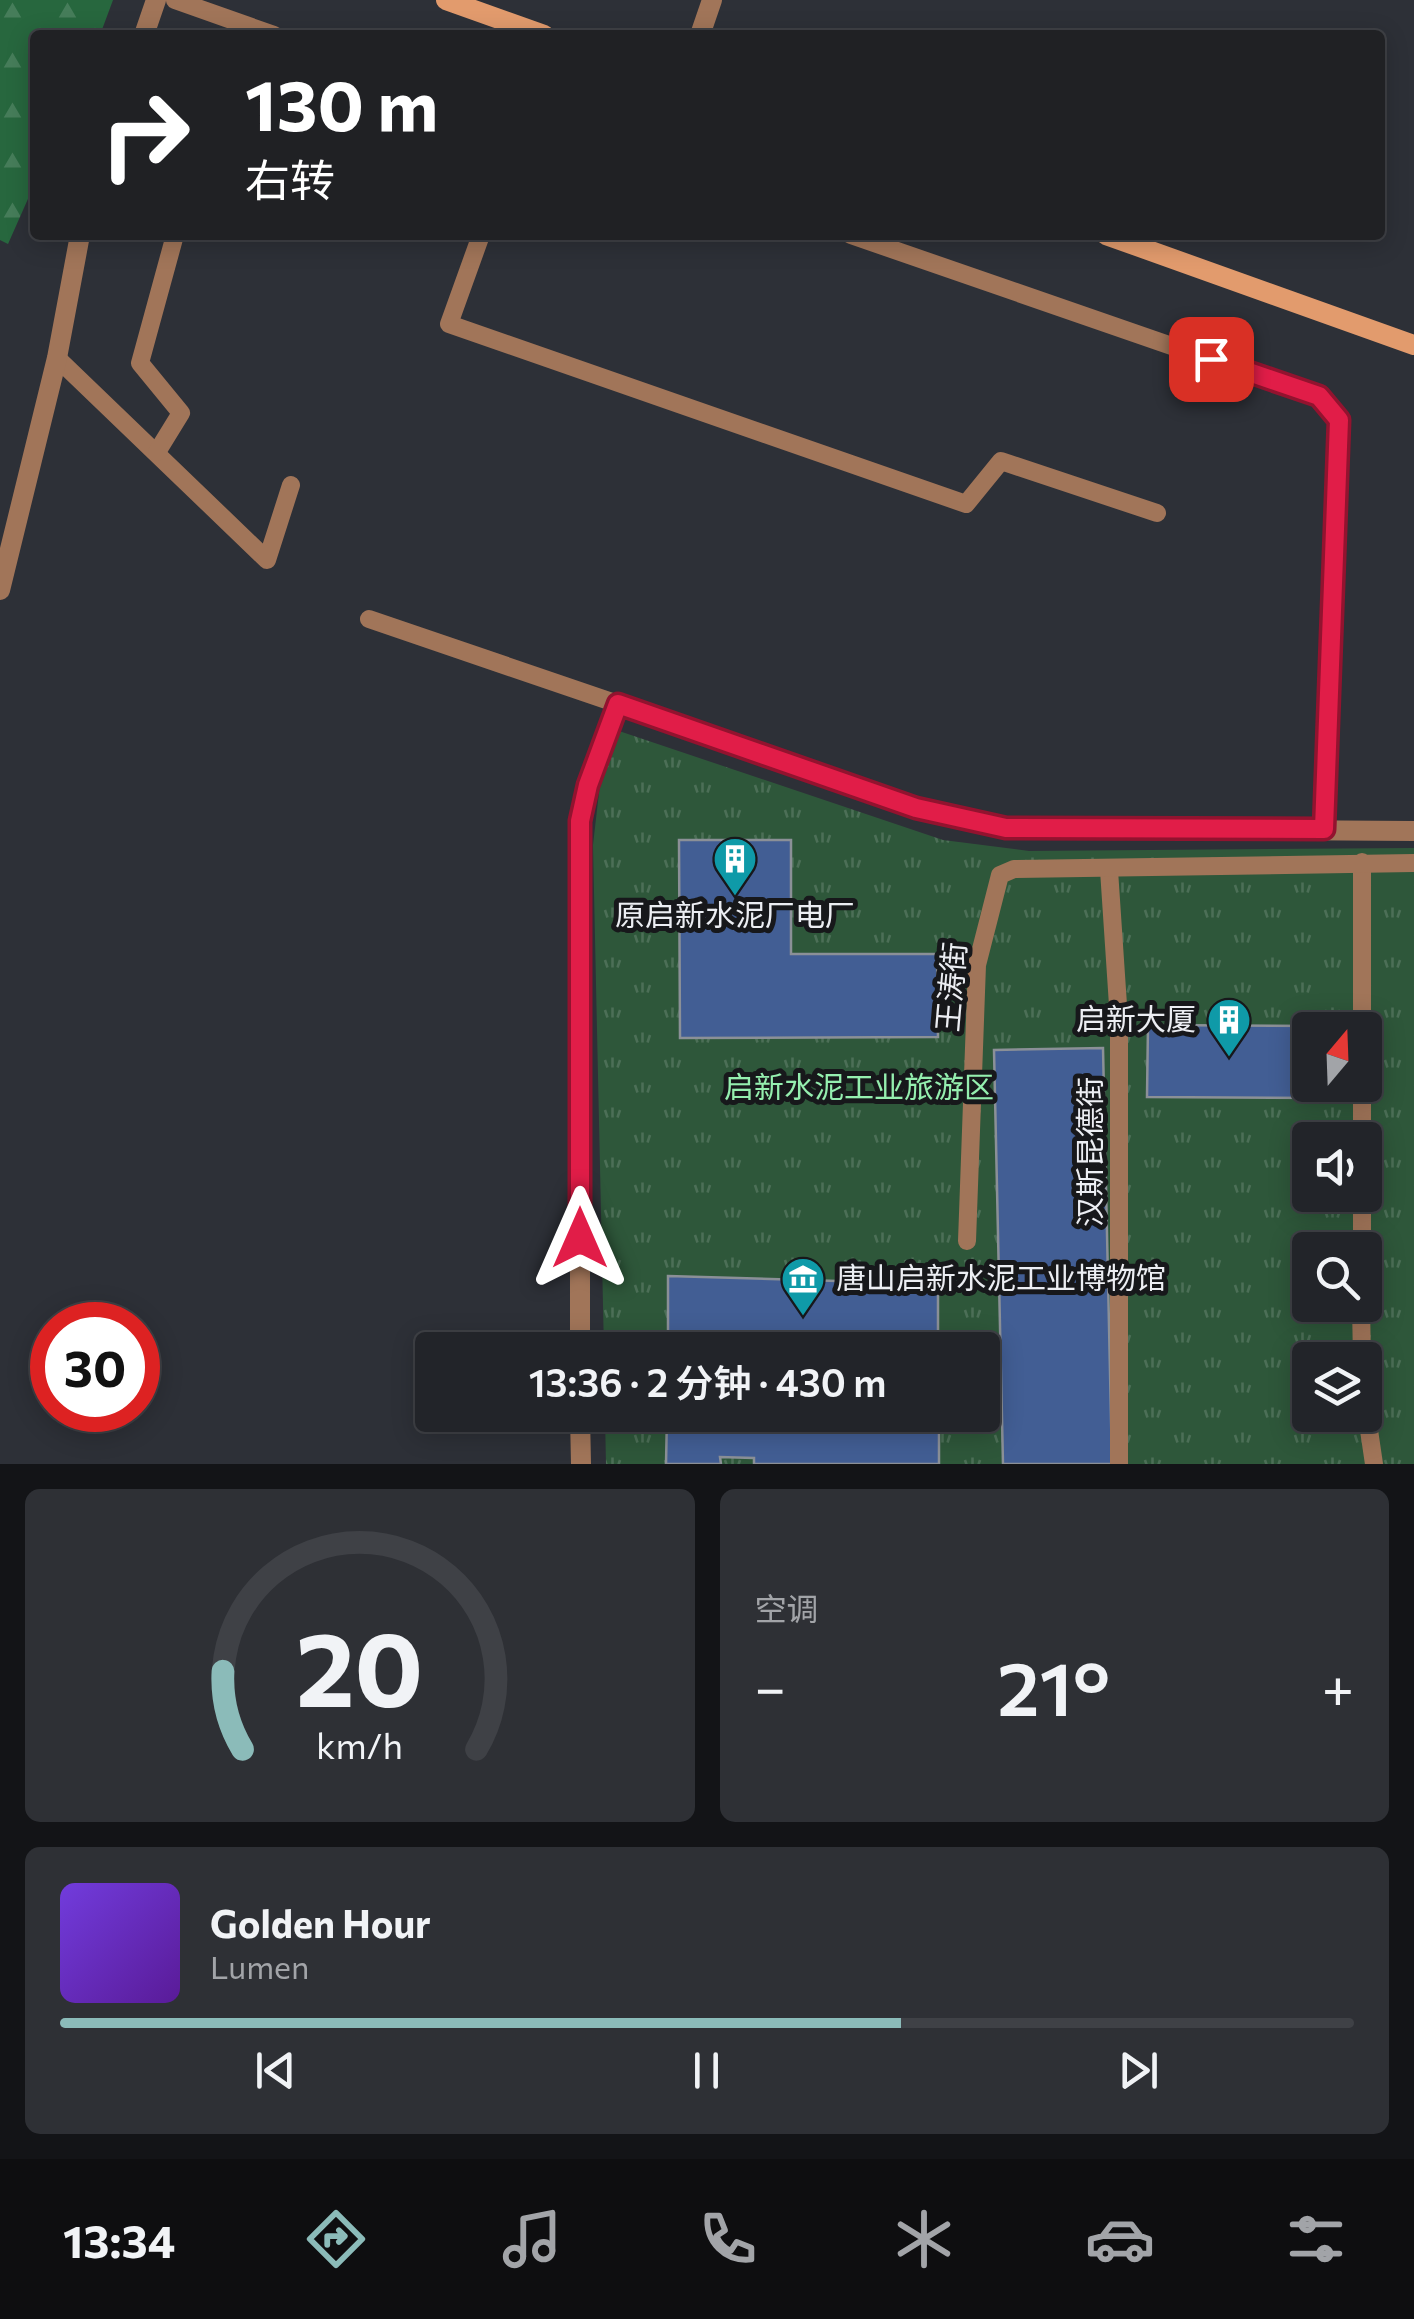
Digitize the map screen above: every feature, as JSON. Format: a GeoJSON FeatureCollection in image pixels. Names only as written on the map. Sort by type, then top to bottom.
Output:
{"type":"FeatureCollection","features":[{"type":"Feature","properties":{"kind":"main road"},"geometry":{"type":"LineString","coordinates":[[446,0],[530,30]]}},
{"type":"Feature","properties":{"kind":"main road"},"geometry":{"type":"LineString","coordinates":[[1120,240],[1414,345]]}},
{"type":"Feature","properties":{"kind":"street"},"geometry":{"type":"LineString","coordinates":[[146,30],[156,0]]}},
{"type":"Feature","properties":{"kind":"street"},"geometry":{"type":"LineString","coordinates":[[702,30],[712,0]]}},
{"type":"Feature","properties":{"kind":"street"},"geometry":{"type":"LineString","coordinates":[[0,590],[58,358],[79,240]]}},
{"type":"Feature","properties":{"kind":"street"},"geometry":{"type":"LineString","coordinates":[[580,1332],[580,821],[588,785],[618,704],[916,808],[1006,828],[1414,831]]}},
{"type":"Feature","properties":{"kind":"street"},"geometry":{"type":"LineString","coordinates":[[580,1432],[580,1464]]}},
{"type":"Feature","properties":{"kind":"lane"},"geometry":{"type":"LineString","coordinates":[[175,0],[233,28]]}},
{"type":"Feature","properties":{"kind":"lane"},"geometry":{"type":"LineString","coordinates":[[157,452],[180,413],[140,364],[174,240]]}},
{"type":"Feature","properties":{"kind":"lane"},"geometry":{"type":"LineString","coordinates":[[479,240],[449,324],[966,504],[1001,461],[1158,513]]}},
{"type":"Feature","properties":{"kind":"lane"},"geometry":{"type":"LineString","coordinates":[[866,240],[1319,396],[1339,420],[1324,829]]}},
{"type":"Feature","properties":{"kind":"lane"},"geometry":{"type":"LineString","coordinates":[[58,358],[267,560],[291,485]]}},
{"type":"Feature","properties":{"kind":"lane"},"geometry":{"type":"LineString","coordinates":[[369,619],[618,704]]}},
{"type":"Feature","properties":{"kind":"lane"},"geometry":{"type":"LineString","coordinates":[[1109,870],[1362,862],[1414,864]]}},
{"type":"Feature","properties":{"kind":"lane"},"geometry":{"type":"LineString","coordinates":[[1362,862],[1362,1012]]}},
{"type":"Feature","properties":{"kind":"lane","name":"王涛街"},"geometry":{"type":"LineString","coordinates":[[968,1241],[977,965],[1000,875],[1014,869],[1109,870]]}},
{"type":"Feature","properties":{"kind":"lane","name":"汉斯昆德街"},"geometry":{"type":"LineString","coordinates":[[1109,870],[1119,1020],[1119,1464]]}},
{"type":"Feature","properties":{"kind":"lane"},"geometry":{"type":"LineString","coordinates":[[1369,1432],[1374,1464]]}},
{"type":"Feature","properties":{"kind":"green space"},"geometry":{"type":"Polygon","coordinates":[[[0,0],[113,0],[102,30],[30,30],[30,194],[8,244],[0,240],[0,0]]]}},
{"type":"Feature","properties":{"kind":"green space","name":"启新水泥工业旅游区"},"geometry":{"type":"Polygon","coordinates":[[[619,731],[943,840],[1029,851],[1414,848],[1414,1464],[606,1464],[605,1432],[1000,1432],[1000,1332],[604,1332],[593,845],[600,784],[619,731]]]}},
{"type":"Feature","properties":{"kind":"building","name":"原启新水泥厂电厂"},"geometry":{"type":"Polygon","coordinates":[[[679,840],[791,840],[791,954],[937,954],[938,1037],[680,1038],[679,840]]]}},
{"type":"Feature","properties":{"kind":"building","name":"启新大厦"},"geometry":{"type":"Polygon","coordinates":[[[1148,1025],[1292,1026],[1292,1098],[1147,1097],[1148,1025]]]}},
{"type":"Feature","properties":{"kind":"building"},"geometry":{"type":"Polygon","coordinates":[[[1103,1048],[1112,1464],[1003,1464],[994,1050],[1103,1048]]]}},
{"type":"Feature","properties":{"kind":"building","name":"唐山启新水泥工业博物馆"},"geometry":{"type":"Polygon","coordinates":[[[668,1276],[938,1284],[938,1332],[668,1332],[668,1276]]]}},
{"type":"Feature","properties":{"kind":"building"},"geometry":{"type":"Polygon","coordinates":[[[667,1432],[939,1432],[939,1464],[754,1464],[754,1458],[720,1457],[721,1464],[666,1464],[667,1432]]]}},
{"type":"Feature","properties":{"kind":"place","name":"原启新水泥厂电厂"},"geometry":{"type":"Point","coordinates":[735,897]}},
{"type":"Feature","properties":{"kind":"place","name":"启新大厦"},"geometry":{"type":"Point","coordinates":[1229,1058]}},
{"type":"Feature","properties":{"kind":"place","name":"唐山启新水泥工业博物馆"},"geometry":{"type":"Point","coordinates":[803,1317]}},
{"type":"Feature","properties":{"kind":"route"},"geometry":{"type":"LineString","coordinates":[[580,1238],[580,821],[588,785],[618,704],[916,808],[1006,828],[1324,829],[1339,420],[1319,396],[1211,359]]}}]}
